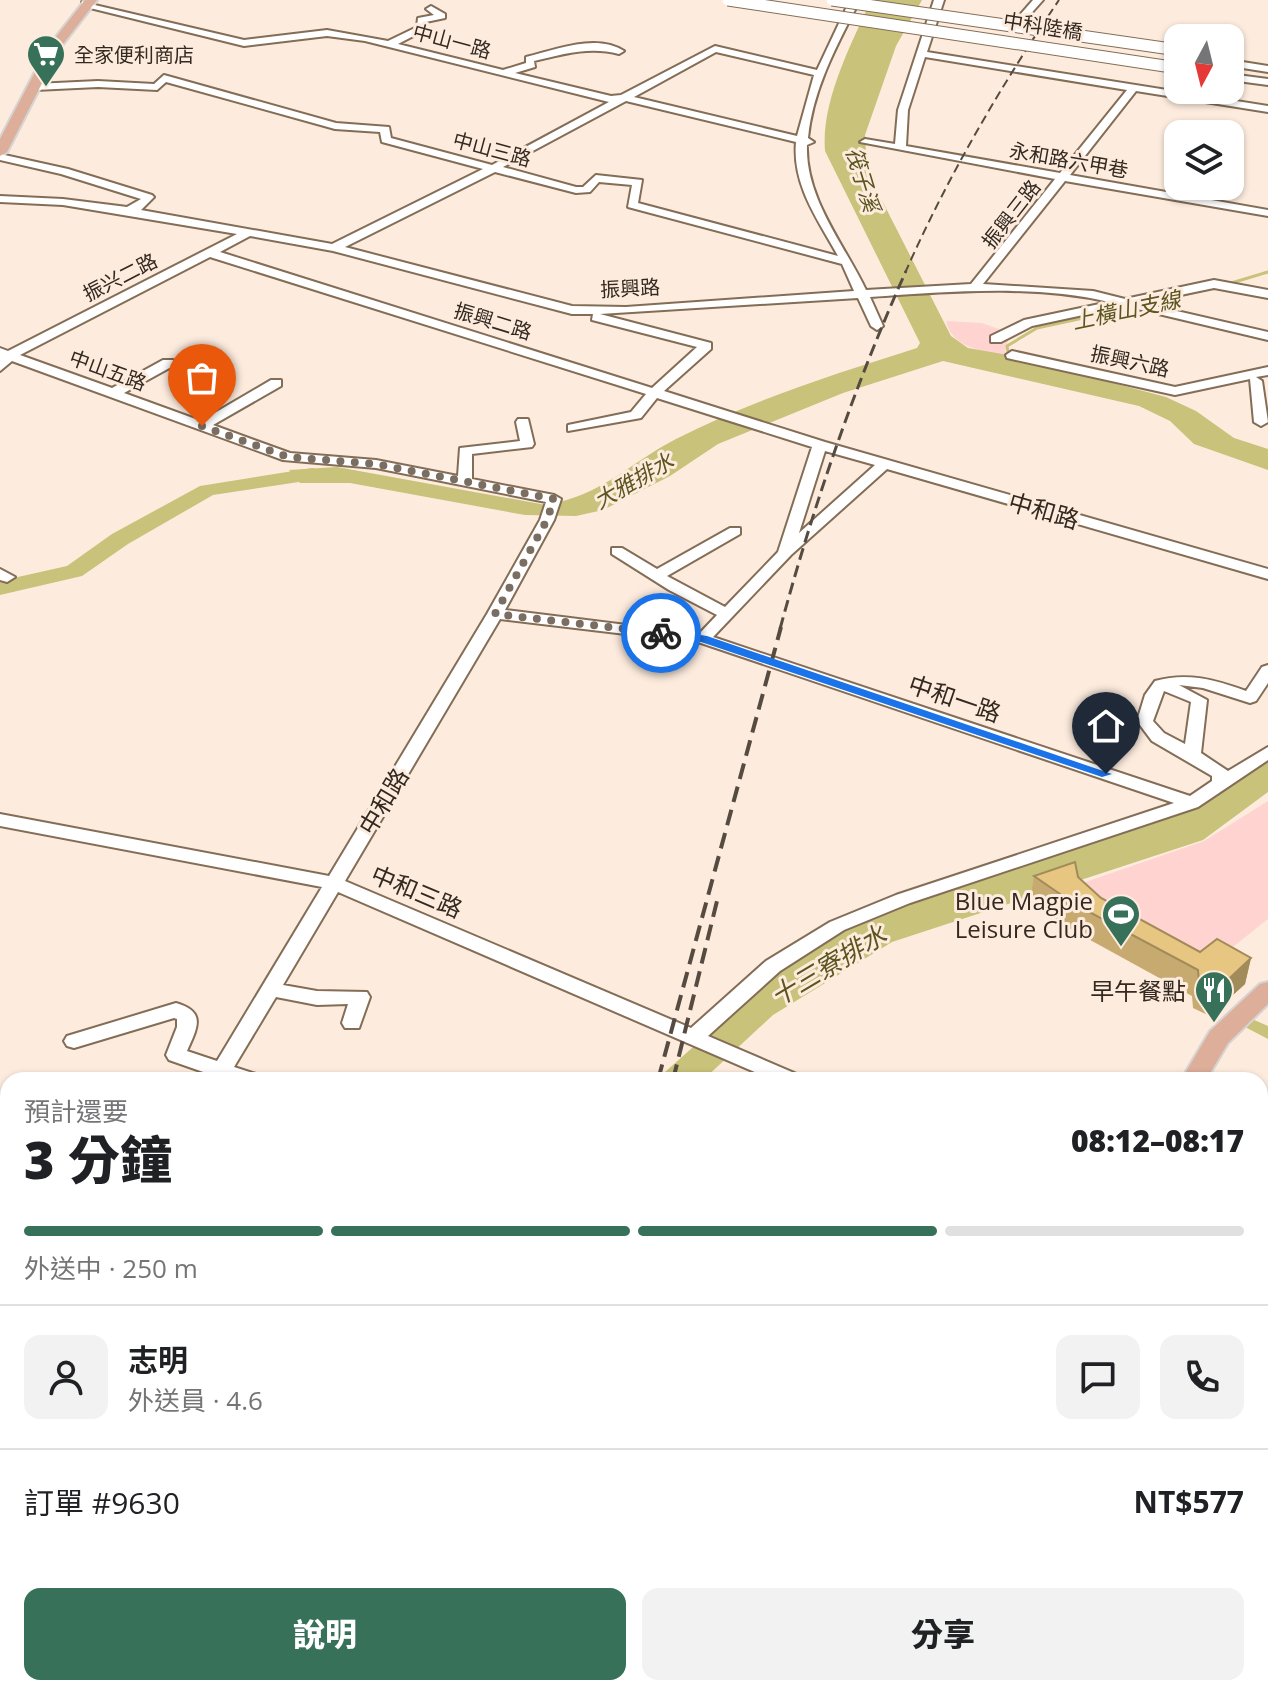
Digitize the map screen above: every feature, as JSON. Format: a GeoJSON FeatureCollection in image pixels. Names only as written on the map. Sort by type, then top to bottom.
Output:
{"type":"FeatureCollection","features":[{"type":"Feature","properties":{"kind":"main road"},"geometry":{"type":"LineString","coordinates":[[0,154],[59,40],[88,2]]}},
{"type":"Feature","properties":{"kind":"main road"},"geometry":{"type":"LineString","coordinates":[[1198,1072],[1219,1037],[1268,990]]}},
{"type":"Feature","properties":{"kind":"street"},"geometry":{"type":"LineString","coordinates":[[728,0],[1164,65]]}},
{"type":"Feature","properties":{"kind":"street","name":"中科陸橋"},"geometry":{"type":"LineString","coordinates":[[752,0],[1140,54]]}},
{"type":"Feature","properties":{"kind":"street","name":"中科陸橋"},"geometry":{"type":"LineString","coordinates":[[803,0],[1140,54]]}},
{"type":"Feature","properties":{"kind":"street"},"geometry":{"type":"LineString","coordinates":[[832,0],[1164,51]]}},
{"type":"Feature","properties":{"kind":"street"},"geometry":{"type":"LineString","coordinates":[[855,0],[811,94],[802,168],[812,196],[877,326]]}},
{"type":"Feature","properties":{"kind":"street"},"geometry":{"type":"LineString","coordinates":[[900,148],[903,110],[939,0]]}},
{"type":"Feature","properties":{"kind":"street"},"geometry":{"type":"LineString","coordinates":[[1016,25],[1038,0]]}},
{"type":"Feature","properties":{"kind":"street","name":"中山一路"},"geometry":{"type":"LineString","coordinates":[[88,2],[244,43],[327,33],[390,44],[806,141]]}},
{"type":"Feature","properties":{"kind":"street"},"geometry":{"type":"LineString","coordinates":[[390,44],[422,28],[421,20],[442,16],[431,9]]}},
{"type":"Feature","properties":{"kind":"street"},"geometry":{"type":"LineString","coordinates":[[968,39],[984,20]]}},
{"type":"Feature","properties":{"kind":"street"},"geometry":{"type":"LineString","coordinates":[[928,33],[1164,65]]}},
{"type":"Feature","properties":{"kind":"street"},"geometry":{"type":"LineString","coordinates":[[504,73],[531,65],[529,59],[605,44],[619,51]]}},
{"type":"Feature","properties":{"kind":"street"},"geometry":{"type":"LineString","coordinates":[[1006,66],[1021,46]]}},
{"type":"Feature","properties":{"kind":"street"},"geometry":{"type":"LineString","coordinates":[[1020,68],[1034,48]]}},
{"type":"Feature","properties":{"kind":"street"},"geometry":{"type":"LineString","coordinates":[[334,248],[494,168],[715,49],[822,74]]}},
{"type":"Feature","properties":{"kind":"street"},"geometry":{"type":"LineString","coordinates":[[1140,54],[1164,53]]}},
{"type":"Feature","properties":{"kind":"street"},"geometry":{"type":"LineString","coordinates":[[922,54],[1268,109]]}},
{"type":"Feature","properties":{"kind":"street"},"geometry":{"type":"LineString","coordinates":[[1140,54],[1164,62]]}},
{"type":"Feature","properties":{"kind":"street"},"geometry":{"type":"LineString","coordinates":[[1244,60],[1268,63]]}},
{"type":"Feature","properties":{"kind":"street"},"geometry":{"type":"LineString","coordinates":[[1244,63],[1268,69]]}},
{"type":"Feature","properties":{"kind":"street"},"geometry":{"type":"LineString","coordinates":[[1244,76],[1268,79]]}},
{"type":"Feature","properties":{"kind":"street","name":"中山三路"},"geometry":{"type":"LineString","coordinates":[[35,87],[98,84],[157,87],[164,78],[335,126],[385,129],[386,140],[576,190],[586,190],[596,178],[638,182],[632,205],[847,262]]}},
{"type":"Feature","properties":{"kind":"street"},"geometry":{"type":"LineString","coordinates":[[1244,78],[1268,79]]}},
{"type":"Feature","properties":{"kind":"street","name":"振興三路"},"geometry":{"type":"LineString","coordinates":[[975,287],[1134,87]]}},
{"type":"Feature","properties":{"kind":"street","name":"永和路六甲巷"},"geometry":{"type":"LineString","coordinates":[[865,142],[1268,213]]}},
{"type":"Feature","properties":{"kind":"street"},"geometry":{"type":"LineString","coordinates":[[0,154],[148,197],[143,204],[129,211]]}},
{"type":"Feature","properties":{"kind":"street","name":"振興路"},"geometry":{"type":"LineString","coordinates":[[0,199],[49,201],[129,211],[334,248],[572,310],[626,311],[975,287],[1068,292],[1132,303],[1268,336]]}},
{"type":"Feature","properties":{"kind":"street","name":"振兴二路"},"geometry":{"type":"LineString","coordinates":[[3,358],[248,233]]}},
{"type":"Feature","properties":{"kind":"street","name":"振興二路"},"geometry":{"type":"LineString","coordinates":[[210,253],[765,428]]}},
{"type":"Feature","properties":{"kind":"street"},"geometry":{"type":"LineString","coordinates":[[996,339],[1028,323],[1214,284],[1268,294]]}},
{"type":"Feature","properties":{"kind":"street"},"geometry":{"type":"LineString","coordinates":[[572,310],[706,346],[654,393],[636,415],[573,428]]}},
{"type":"Feature","properties":{"kind":"street","name":"振興六路"},"geometry":{"type":"LineString","coordinates":[[1012,355],[1175,391],[1268,371]]}},
{"type":"Feature","properties":{"kind":"street","name":"中山五路"},"geometry":{"type":"LineString","coordinates":[[3,358],[114,393],[288,457],[376,464],[554,499]]}},
{"type":"Feature","properties":{"kind":"street"},"geometry":{"type":"LineString","coordinates":[[114,393],[168,363]]}},
{"type":"Feature","properties":{"kind":"street","name":"振興六路"},"geometry":{"type":"LineString","coordinates":[[1240,377],[1261,383],[1261,422]]}},
{"type":"Feature","properties":{"kind":"street"},"geometry":{"type":"LineString","coordinates":[[202,426],[276,383]]}},
{"type":"Feature","properties":{"kind":"street"},"geometry":{"type":"LineString","coordinates":[[465,482],[465,451],[527,444],[523,422]]}},
{"type":"Feature","properties":{"kind":"street","name":"中和路"},"geometry":{"type":"LineString","coordinates":[[765,428],[1268,574]]}},
{"type":"Feature","properties":{"kind":"street"},"geometry":{"type":"LineString","coordinates":[[785,553],[820,445]]}},
{"type":"Feature","properties":{"kind":"street"},"geometry":{"type":"LineString","coordinates":[[495,614],[703,639],[785,553],[884,464]]}},
{"type":"Feature","properties":{"kind":"street","name":"中和路"},"geometry":{"type":"LineString","coordinates":[[221,1072],[495,614],[547,520],[554,499]]}},
{"type":"Feature","properties":{"kind":"street"},"geometry":{"type":"LineString","coordinates":[[656,576],[735,531]]}},
{"type":"Feature","properties":{"kind":"street"},"geometry":{"type":"LineString","coordinates":[[617,551],[727,614]]}},
{"type":"Feature","properties":{"kind":"street","name":"中和一路"},"geometry":{"type":"LineString","coordinates":[[703,639],[1192,803]]}},
{"type":"Feature","properties":{"kind":"street"},"geometry":{"type":"LineString","coordinates":[[1221,782],[1221,774],[1158,737],[1145,721],[1153,695],[1161,684],[1174,679],[1195,681],[1250,698],[1268,670]]}},
{"type":"Feature","properties":{"kind":"street"},"geometry":{"type":"LineString","coordinates":[[1161,684],[1199,700],[1200,717],[1191,737],[1193,755]]}},
{"type":"Feature","properties":{"kind":"street"},"geometry":{"type":"LineString","coordinates":[[697,1038],[773,966],[837,926],[903,899],[1192,803],[1268,752]]}},
{"type":"Feature","properties":{"kind":"street","name":"中和三路"},"geometry":{"type":"LineString","coordinates":[[0,820],[334,883],[774,1072]]}},
{"type":"Feature","properties":{"kind":"street"},"geometry":{"type":"LineString","coordinates":[[270,989],[317,998],[360,997],[352,1023]]}},
{"type":"Feature","properties":{"kind":"street"},"geometry":{"type":"LineString","coordinates":[[74,1041],[176,1010],[187,1016],[187,1027],[176,1055],[211,1072]]}},
{"type":"Feature","properties":{"kind":"shaded area"},"geometry":{"type":"Polygon","coordinates":[[[946,321],[982,323],[1010,333],[1004,356],[977,350],[961,342],[949,330],[946,321]]]}},
{"type":"Feature","properties":{"kind":"shaded area"},"geometry":{"type":"Polygon","coordinates":[[[1268,801],[1268,919],[1194,978],[1071,887],[1204,841],[1268,801]]]}},
{"type":"Feature","properties":{"kind":"water","name":"筏子溪"},"geometry":{"type":"Polygon","coordinates":[[[871,0],[922,0],[896,46],[865,135],[867,171],[951,336],[968,348],[1008,355],[1166,397],[1196,411],[1234,438],[1268,449],[1268,470],[1194,444],[1170,421],[1139,406],[943,361],[843,393],[718,444],[670,476],[603,510],[576,516],[525,515],[350,483],[300,483],[289,470],[337,467],[546,505],[584,494],[676,439],[734,412],[917,348],[920,343],[825,151],[825,132],[833,93],[871,0]]]}},
{"type":"Feature","properties":{"kind":"water","name":"十三寮排水"},"geometry":{"type":"Polygon","coordinates":[[[1268,757],[1268,792],[1203,840],[892,942],[773,1015],[712,1072],[665,1072],[773,976],[847,929],[906,901],[1196,806],[1268,757]]]}},
{"type":"Feature","properties":{"kind":"building"},"geometry":{"type":"Polygon","coordinates":[[[1075,862],[1078,877],[1101,898],[1200,952],[1217,939],[1251,958],[1217,990],[1199,982],[1198,970],[1076,905],[1034,876],[1075,862]]]}},
{"type":"Feature","properties":{"kind":"waterway","name":"上橫山支線"},"geometry":{"type":"LineString","coordinates":[[1228,284],[1268,272],[1264,273]]}},
{"type":"Feature","properties":{"kind":"waterway","name":"上橫山支線"},"geometry":{"type":"LineString","coordinates":[[1143,305],[1220,286]]}},
{"type":"Feature","properties":{"kind":"waterway","name":"上橫山支線"},"geometry":{"type":"LineString","coordinates":[[1009,358],[1007,346],[1037,328],[1134,307]]}},
{"type":"Feature","properties":{"kind":"waterway","name":"大雅排水"},"geometry":{"type":"LineString","coordinates":[[0,588],[74,571],[120,539],[207,490],[312,474],[330,477]]}},
{"type":"Feature","properties":{"kind":"waterway"},"geometry":{"type":"LineString","coordinates":[[1252,1024],[1268,1033]]}},
{"type":"Feature","properties":{"kind":"railway"},"geometry":{"type":"LineString","coordinates":[[905,273],[938,202],[976,134],[1059,0]]}},
{"type":"Feature","properties":{"kind":"railway"},"geometry":{"type":"LineString","coordinates":[[780,629],[836,448],[906,271]]}},
{"type":"Feature","properties":{"kind":"railway"},"geometry":{"type":"LineString","coordinates":[[660,1072],[781,627]]}},
{"type":"Feature","properties":{"kind":"railway"},"geometry":{"type":"LineString","coordinates":[[675,1072],[717,901]]}},
{"type":"Feature","properties":{"kind":"way so far"},"geometry":{"type":"LineString","coordinates":[[202,426],[288,457],[320,462],[376,464],[554,499],[547,520],[495,614],[661,633]]}},
{"type":"Feature","properties":{"kind":"place","name":"全家便利商店"},"geometry":{"type":"Point","coordinates":[46,88]}},
{"type":"Feature","properties":{"kind":"place","name":"Blue Magpie Leisure Club"},"geometry":{"type":"Point","coordinates":[1121,948]}},
{"type":"Feature","properties":{"kind":"place","name":"早午餐點"},"geometry":{"type":"Point","coordinates":[1214,1024]}},
{"type":"Feature","properties":{"kind":"route"},"geometry":{"type":"LineString","coordinates":[[661,633],[703,639],[1106,774]]}}]}
